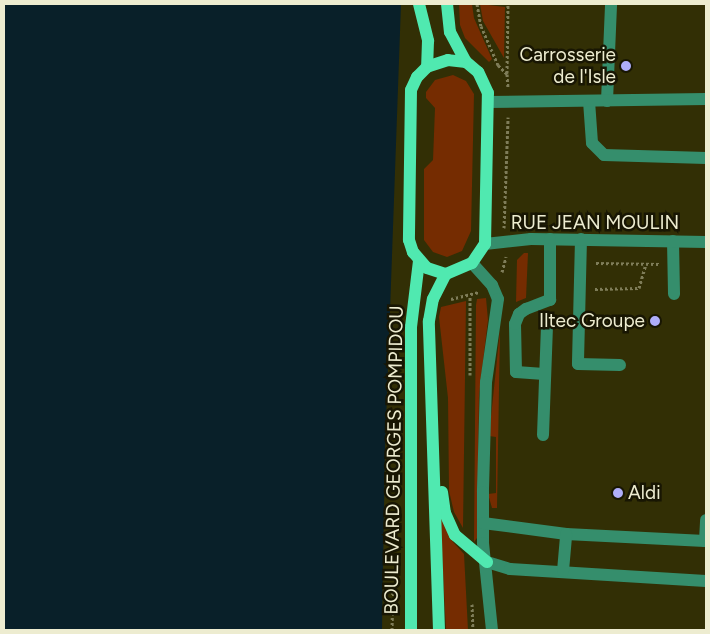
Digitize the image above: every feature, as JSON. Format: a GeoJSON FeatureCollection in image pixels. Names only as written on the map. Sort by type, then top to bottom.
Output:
{"type":"FeatureCollection","features":[{"type":"Feature","properties":{"kind":"main road"},"geometry":{"type":"LineString","coordinates":[[419,4],[427,30],[427,67]]}},
{"type":"Feature","properties":{"kind":"main road"},"geometry":{"type":"LineString","coordinates":[[447,4],[450,32],[466,62],[484,84],[488,102],[485,244],[472,263],[446,274],[427,268],[419,261],[408,240],[411,90],[417,77],[427,67],[448,60],[466,62]]}},
{"type":"Feature","properties":{"kind":"main road","name":"BOULEVARD GEORGES POMPIDOU"},"geometry":{"type":"LineString","coordinates":[[411,630],[411,327],[419,261]]}},
{"type":"Feature","properties":{"kind":"main road","name":"BOULEVARD GEORGES POMPIDOU"},"geometry":{"type":"LineString","coordinates":[[439,630],[430,310],[446,274]]}},
{"type":"Feature","properties":{"kind":"main road"},"geometry":{"type":"LineString","coordinates":[[432,395],[441,410],[445,513],[461,542],[487,562]]}},
{"type":"Feature","properties":{"kind":"street"},"geometry":{"type":"LineString","coordinates":[[608,101],[611,5]]}},
{"type":"Feature","properties":{"kind":"street"},"geometry":{"type":"LineString","coordinates":[[488,102],[706,99]]}},
{"type":"Feature","properties":{"kind":"street"},"geometry":{"type":"LineString","coordinates":[[589,101],[592,143],[604,155],[706,158]]}},
{"type":"Feature","properties":{"kind":"street"},"geometry":{"type":"LineString","coordinates":[[544,374],[516,372],[515,324],[519,314],[526,309],[550,300],[550,239]]}},
{"type":"Feature","properties":{"kind":"street","name":"RUE JEAN MOULIN"},"geometry":{"type":"LineString","coordinates":[[485,244],[550,239],[706,242]]}},
{"type":"Feature","properties":{"kind":"street"},"geometry":{"type":"LineString","coordinates":[[581,239],[578,364],[620,365]]}},
{"type":"Feature","properties":{"kind":"street"},"geometry":{"type":"LineString","coordinates":[[672,241],[674,294]]}},
{"type":"Feature","properties":{"kind":"street"},"geometry":{"type":"LineString","coordinates":[[472,263],[492,285],[498,299],[486,382],[483,522],[492,630]]}},
{"type":"Feature","properties":{"kind":"street"},"geometry":{"type":"LineString","coordinates":[[543,435],[547,326]]}},
{"type":"Feature","properties":{"kind":"street"},"geometry":{"type":"LineString","coordinates":[[483,522],[566,534],[705,541],[706,520]]}},
{"type":"Feature","properties":{"kind":"street"},"geometry":{"type":"LineString","coordinates":[[563,572],[566,534]]}},
{"type":"Feature","properties":{"kind":"street"},"geometry":{"type":"LineString","coordinates":[[487,562],[510,569],[706,580]]}},
{"type":"Feature","properties":{"kind":"path"},"geometry":{"type":"LineString","coordinates":[[477,4],[480,26],[498,64],[507,74]]}},
{"type":"Feature","properties":{"kind":"path"},"geometry":{"type":"LineString","coordinates":[[507,82],[508,4]]}},
{"type":"Feature","properties":{"kind":"path"},"geometry":{"type":"LineString","coordinates":[[581,262],[673,264]]}},
{"type":"Feature","properties":{"kind":"path"},"geometry":{"type":"LineString","coordinates":[[580,289],[640,288],[646,264]]}},
{"type":"Feature","properties":{"kind":"shaded area"},"geometry":{"type":"Polygon","coordinates":[[[459,4],[472,4],[474,18],[492,59],[489,62],[465,38],[460,25],[459,4]]]}},
{"type":"Feature","properties":{"kind":"shaded area"},"geometry":{"type":"Polygon","coordinates":[[[480,4],[505,7],[504,58],[483,21],[480,4]]]}},
{"type":"Feature","properties":{"kind":"shaded area"},"geometry":{"type":"Polygon","coordinates":[[[453,75],[466,81],[474,94],[471,231],[462,251],[447,257],[433,252],[424,240],[424,169],[433,160],[435,108],[426,98],[426,92],[435,80],[453,75]]]}},
{"type":"Feature","properties":{"kind":"shaded area"},"geometry":{"type":"Polygon","coordinates":[[[524,253],[528,253],[526,298],[516,302],[517,260],[524,253]]]}},
{"type":"Feature","properties":{"kind":"shaded area"},"geometry":{"type":"Polygon","coordinates":[[[486,298],[488,320],[479,395],[477,538],[474,542],[476,305],[477,299],[486,298]]]}},
{"type":"Feature","properties":{"kind":"shaded area"},"geometry":{"type":"Polygon","coordinates":[[[466,301],[463,528],[454,512],[449,491],[448,398],[439,317],[441,307],[466,301]]]}},
{"type":"Feature","properties":{"kind":"shaded area"},"geometry":{"type":"Polygon","coordinates":[[[500,330],[497,508],[492,508],[488,494],[496,493],[496,437],[489,436],[500,330]]]}},
{"type":"Feature","properties":{"kind":"shaded area"},"geometry":{"type":"Polygon","coordinates":[[[440,514],[453,542],[464,554],[468,630],[446,630],[440,514]]]}},
{"type":"Feature","properties":{"kind":"water"},"geometry":{"type":"Polygon","coordinates":[[[4,4],[401,4],[385,451],[382,630],[4,630],[4,4]]]}},
{"type":"Feature","properties":{"kind":"place","name":"Carrosserie de l'Isle"},"geometry":{"type":"Point","coordinates":[626,66]}},
{"type":"Feature","properties":{"kind":"place","name":"Iltec Groupe"},"geometry":{"type":"Point","coordinates":[655,321]}},
{"type":"Feature","properties":{"kind":"place","name":"Aldi"},"geometry":{"type":"Point","coordinates":[618,493]}}]}
